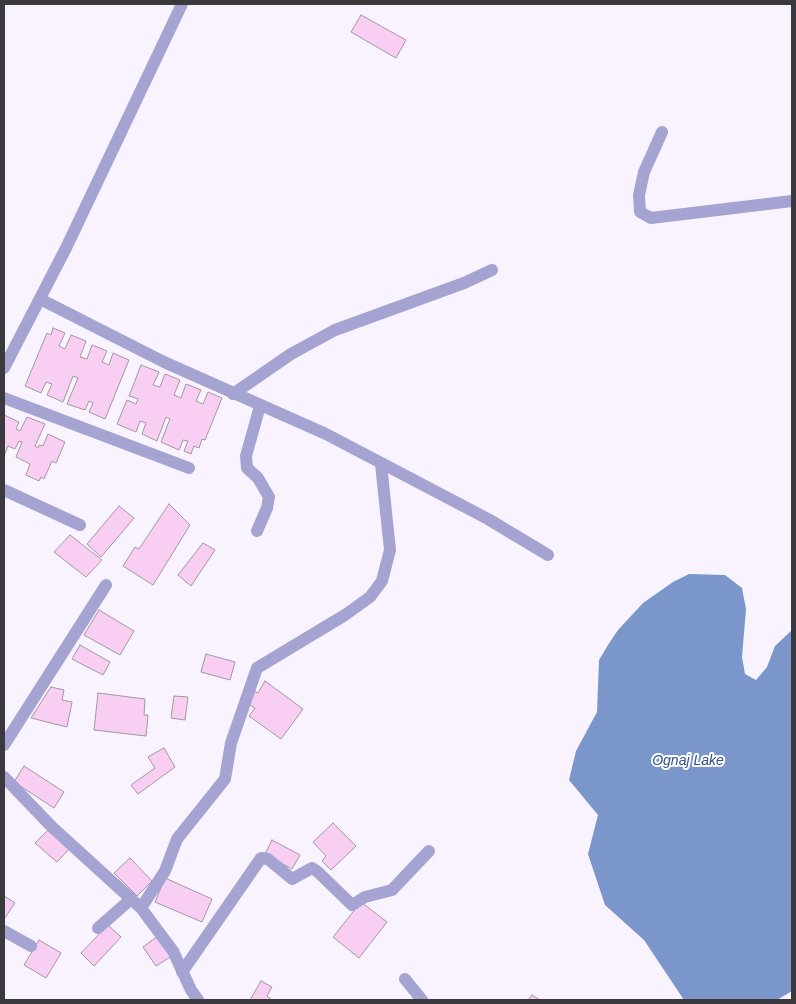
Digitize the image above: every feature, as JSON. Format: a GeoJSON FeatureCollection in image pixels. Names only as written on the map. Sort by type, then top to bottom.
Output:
{"type":"FeatureCollection","features":[{"type":"Feature","properties":{"kind":"street"},"geometry":{"type":"LineString","coordinates":[[4,368],[40,299],[182,4]]}},
{"type":"Feature","properties":{"kind":"street"},"geometry":{"type":"LineString","coordinates":[[662,132],[644,172],[639,195],[640,212],[652,218],[792,201]]}},
{"type":"Feature","properties":{"kind":"street"},"geometry":{"type":"LineString","coordinates":[[233,394],[291,354],[335,330],[464,283],[492,270]]}},
{"type":"Feature","properties":{"kind":"street"},"geometry":{"type":"LineString","coordinates":[[40,299],[164,362],[326,434],[488,519],[548,555]]}},
{"type":"Feature","properties":{"kind":"street"},"geometry":{"type":"LineString","coordinates":[[4,398],[189,468]]}},
{"type":"Feature","properties":{"kind":"street"},"geometry":{"type":"LineString","coordinates":[[256,531],[267,508],[269,497],[258,478],[247,468],[246,456],[260,406]]}},
{"type":"Feature","properties":{"kind":"street"},"geometry":{"type":"LineString","coordinates":[[142,908],[166,871],[177,839],[225,779],[231,743],[257,668],[345,615],[370,597],[382,581],[390,550],[381,464]]}},
{"type":"Feature","properties":{"kind":"street"},"geometry":{"type":"LineString","coordinates":[[4,490],[80,525]]}},
{"type":"Feature","properties":{"kind":"street"},"geometry":{"type":"LineString","coordinates":[[4,745],[106,585]]}},
{"type":"Feature","properties":{"kind":"street"},"geometry":{"type":"LineString","coordinates":[[4,777],[52,827],[142,908],[173,951],[182,972],[198,1000]]}},
{"type":"Feature","properties":{"kind":"street"},"geometry":{"type":"LineString","coordinates":[[182,972],[261,858],[268,859],[292,879],[312,868],[352,905],[365,897],[392,890],[429,851]]}},
{"type":"Feature","properties":{"kind":"street"},"geometry":{"type":"LineString","coordinates":[[98,928],[131,900]]}},
{"type":"Feature","properties":{"kind":"street"},"geometry":{"type":"LineString","coordinates":[[4,931],[31,946]]}},
{"type":"Feature","properties":{"kind":"street"},"geometry":{"type":"LineString","coordinates":[[405,979],[422,1000]]}},
{"type":"Feature","properties":{"kind":"water","name":"Ognaj Lake"},"geometry":{"type":"Polygon","coordinates":[[[689,574],[725,575],[742,588],[746,609],[742,657],[745,674],[756,680],[767,667],[775,646],[792,630],[792,991],[777,1000],[684,1000],[644,940],[605,905],[588,854],[598,815],[569,780],[576,751],[597,712],[599,660],[618,630],[643,603],[673,582],[689,574]]]}},
{"type":"Feature","properties":{"kind":"building"},"geometry":{"type":"Polygon","coordinates":[[[361,15],[406,40],[396,58],[351,32],[361,15]]]}},
{"type":"Feature","properties":{"kind":"building"},"geometry":{"type":"Polygon","coordinates":[[[53,328],[65,333],[59,346],[65,349],[71,335],[86,341],[80,357],[87,359],[92,345],[107,351],[102,362],[109,365],[113,353],[129,360],[105,419],[89,412],[93,403],[89,401],[85,410],[67,404],[78,378],[73,376],[63,402],[47,395],[52,384],[46,382],[41,393],[25,386],[47,333],[51,335],[53,328]]]}},
{"type":"Feature","properties":{"kind":"building"},"geometry":{"type":"Polygon","coordinates":[[[141,365],[159,372],[153,385],[160,387],[165,374],[180,380],[174,395],[181,398],[186,384],[201,390],[196,401],[203,404],[208,392],[222,398],[205,440],[202,439],[199,448],[194,446],[191,454],[184,451],[188,441],[183,440],[179,450],[161,442],[170,419],[166,417],[157,441],[142,434],[146,423],[140,421],[136,432],[117,424],[127,400],[136,404],[138,399],[129,396],[141,365]]]}},
{"type":"Feature","properties":{"kind":"building"},"geometry":{"type":"Polygon","coordinates":[[[4,415],[19,422],[16,429],[20,431],[27,417],[45,424],[35,446],[38,448],[39,445],[43,446],[48,434],[65,442],[56,463],[52,461],[44,479],[41,477],[39,481],[26,475],[30,464],[16,457],[22,442],[19,441],[15,449],[8,446],[4,456],[4,415]]]}},
{"type":"Feature","properties":{"kind":"building"},"geometry":{"type":"Polygon","coordinates":[[[169,504],[190,525],[153,585],[123,566],[135,547],[139,549],[169,504]]]}},
{"type":"Feature","properties":{"kind":"building"},"geometry":{"type":"Polygon","coordinates":[[[119,506],[134,518],[101,557],[87,544],[119,506]]]}},
{"type":"Feature","properties":{"kind":"building"},"geometry":{"type":"Polygon","coordinates":[[[70,535],[102,560],[86,577],[54,552],[70,535]]]}},
{"type":"Feature","properties":{"kind":"building"},"geometry":{"type":"Polygon","coordinates":[[[203,543],[215,550],[191,586],[178,575],[203,543]]]}},
{"type":"Feature","properties":{"kind":"building"},"geometry":{"type":"Polygon","coordinates":[[[99,610],[134,631],[120,655],[84,635],[99,610]]]}},
{"type":"Feature","properties":{"kind":"building"},"geometry":{"type":"Polygon","coordinates":[[[80,645],[110,662],[103,675],[72,659],[80,645]]]}},
{"type":"Feature","properties":{"kind":"building"},"geometry":{"type":"Polygon","coordinates":[[[206,654],[235,662],[230,680],[201,672],[206,654]]]}},
{"type":"Feature","properties":{"kind":"building"},"geometry":{"type":"Polygon","coordinates":[[[265,681],[303,709],[281,739],[249,716],[255,708],[248,704],[253,691],[258,693],[265,681]]]}},
{"type":"Feature","properties":{"kind":"building"},"geometry":{"type":"Polygon","coordinates":[[[51,687],[64,690],[62,700],[72,702],[67,727],[31,718],[51,687]]]}},
{"type":"Feature","properties":{"kind":"building"},"geometry":{"type":"Polygon","coordinates":[[[98,693],[145,699],[144,715],[148,715],[146,736],[94,730],[98,693]]]}},
{"type":"Feature","properties":{"kind":"building"},"geometry":{"type":"Polygon","coordinates":[[[174,696],[188,697],[185,720],[171,718],[174,696]]]}},
{"type":"Feature","properties":{"kind":"building"},"geometry":{"type":"Polygon","coordinates":[[[164,748],[175,767],[138,794],[131,785],[155,768],[148,757],[164,748]]]}},
{"type":"Feature","properties":{"kind":"building"},"geometry":{"type":"Polygon","coordinates":[[[24,766],[64,792],[54,808],[14,782],[24,766]]]}},
{"type":"Feature","properties":{"kind":"building"},"geometry":{"type":"Polygon","coordinates":[[[333,823],[356,846],[331,870],[322,861],[326,856],[313,842],[333,823]]]}},
{"type":"Feature","properties":{"kind":"building"},"geometry":{"type":"Polygon","coordinates":[[[49,829],[70,848],[57,862],[35,843],[49,829]]]}},
{"type":"Feature","properties":{"kind":"building"},"geometry":{"type":"Polygon","coordinates":[[[272,840],[300,855],[292,869],[265,854],[272,840]]]}},
{"type":"Feature","properties":{"kind":"building"},"geometry":{"type":"Polygon","coordinates":[[[130,858],[152,881],[137,896],[114,873],[130,858]]]}},
{"type":"Feature","properties":{"kind":"building"},"geometry":{"type":"Polygon","coordinates":[[[165,878],[212,899],[202,922],[155,902],[165,878]]]}},
{"type":"Feature","properties":{"kind":"building"},"geometry":{"type":"Polygon","coordinates":[[[4,896],[15,903],[4,919],[4,896]]]}},
{"type":"Feature","properties":{"kind":"building"},"geometry":{"type":"Polygon","coordinates":[[[361,902],[387,922],[359,958],[333,937],[361,902]]]}},
{"type":"Feature","properties":{"kind":"building"},"geometry":{"type":"Polygon","coordinates":[[[108,925],[121,937],[94,966],[81,953],[108,925]]]}},
{"type":"Feature","properties":{"kind":"building"},"geometry":{"type":"Polygon","coordinates":[[[158,936],[172,956],[156,966],[143,947],[158,936]]]}},
{"type":"Feature","properties":{"kind":"building"},"geometry":{"type":"Polygon","coordinates":[[[39,940],[61,953],[46,978],[24,965],[39,940]]]}},
{"type":"Feature","properties":{"kind":"building"},"geometry":{"type":"Polygon","coordinates":[[[261,981],[272,987],[267,996],[272,1000],[250,1000],[261,981]]]}},
{"type":"Feature","properties":{"kind":"building"},"geometry":{"type":"Polygon","coordinates":[[[532,995],[540,1000],[528,1000],[532,995]]]}}]}
